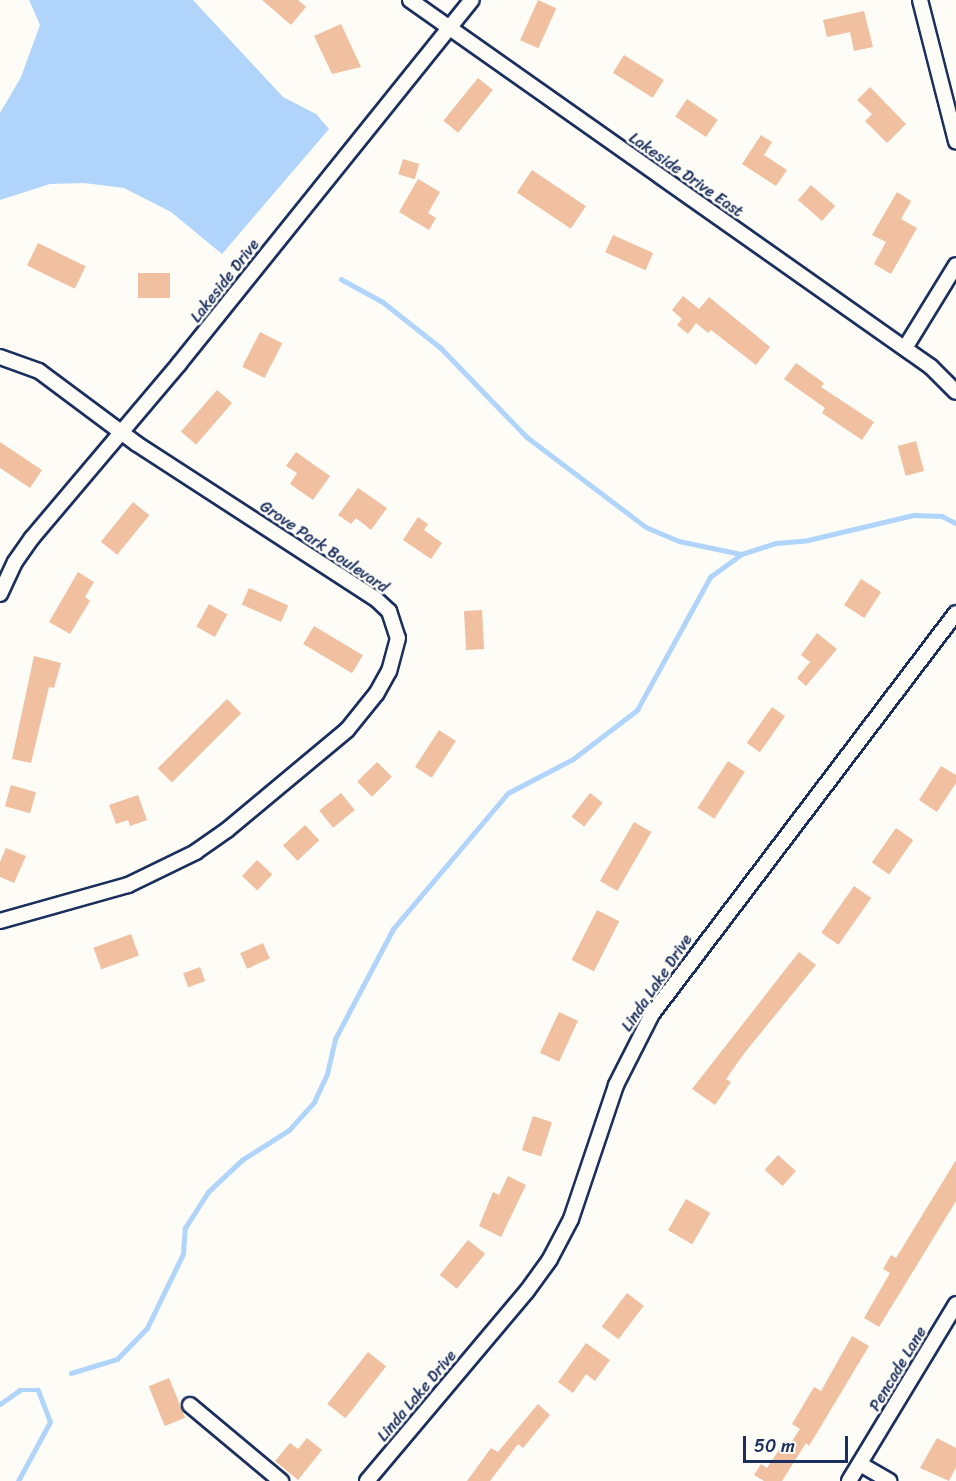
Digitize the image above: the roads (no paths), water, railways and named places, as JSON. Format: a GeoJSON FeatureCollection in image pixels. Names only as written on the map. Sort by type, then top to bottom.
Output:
{"type":"FeatureCollection","features":[{"type":"Feature","properties":{"kind":"street"},"geometry":{"type":"LineString","coordinates":[[410,0],[449,28]]}},
{"type":"Feature","properties":{"kind":"street","name":"Lakeside Drive"},"geometry":{"type":"LineString","coordinates":[[0,594],[32,538],[122,432],[472,0]]}},
{"type":"Feature","properties":{"kind":"street"},"geometry":{"type":"LineString","coordinates":[[920,0],[956,141]]}},
{"type":"Feature","properties":{"kind":"street","name":"Lakeside Drive East"},"geometry":{"type":"LineString","coordinates":[[449,28],[905,348]]}},
{"type":"Feature","properties":{"kind":"street"},"geometry":{"type":"LineString","coordinates":[[956,264],[905,348],[956,392]]}},
{"type":"Feature","properties":{"kind":"street","name":"Grove Park Boulevard"},"geometry":{"type":"LineString","coordinates":[[0,357],[39,372],[122,432],[376,599],[396,625],[397,651],[376,694],[347,730],[247,815],[196,852],[128,885],[0,921]]}},
{"type":"Feature","properties":{"kind":"street","name":"Linda Lake Drive"},"geometry":{"type":"LineString","coordinates":[[367,1481],[527,1291],[550,1258],[572,1219],[616,1085],[652,1014],[956,613]]}},
{"type":"Feature","properties":{"kind":"street","name":"Pencade Lane"},"geometry":{"type":"LineString","coordinates":[[849,1481],[956,1304]]}},
{"type":"Feature","properties":{"kind":"street"},"geometry":{"type":"LineString","coordinates":[[190,1405],[281,1481]]}},
{"type":"Feature","properties":{"kind":"street"},"geometry":{"type":"LineString","coordinates":[[860,1464],[889,1481]]}},
{"type":"Feature","properties":{"kind":"water"},"geometry":{"type":"Polygon","coordinates":[[[29,0],[193,0],[283,97],[316,114],[329,129],[222,254],[171,212],[124,188],[84,183],[50,184],[0,200],[0,113],[21,77],[40,25],[29,0]]]}},
{"type":"Feature","properties":{"kind":"waterway"},"geometry":{"type":"LineString","coordinates":[[341,279],[383,302],[441,348],[527,437],[646,527],[679,541],[741,554]]}},
{"type":"Feature","properties":{"kind":"waterway"},"geometry":{"type":"LineString","coordinates":[[71,1373],[117,1359],[147,1328],[183,1254],[185,1228],[208,1192],[242,1160],[289,1130],[314,1102],[327,1074],[335,1039],[393,929],[508,793],[573,759],[637,710],[710,577],[742,554],[776,543],[808,540],[914,515],[942,516],[956,523]]}},
{"type":"Feature","properties":{"kind":"waterway"},"geometry":{"type":"LineString","coordinates":[[0,1404],[20,1390],[38,1390]]}},
{"type":"Feature","properties":{"kind":"waterway"},"geometry":{"type":"LineString","coordinates":[[18,1481],[50,1422],[38,1390]]}}]}
